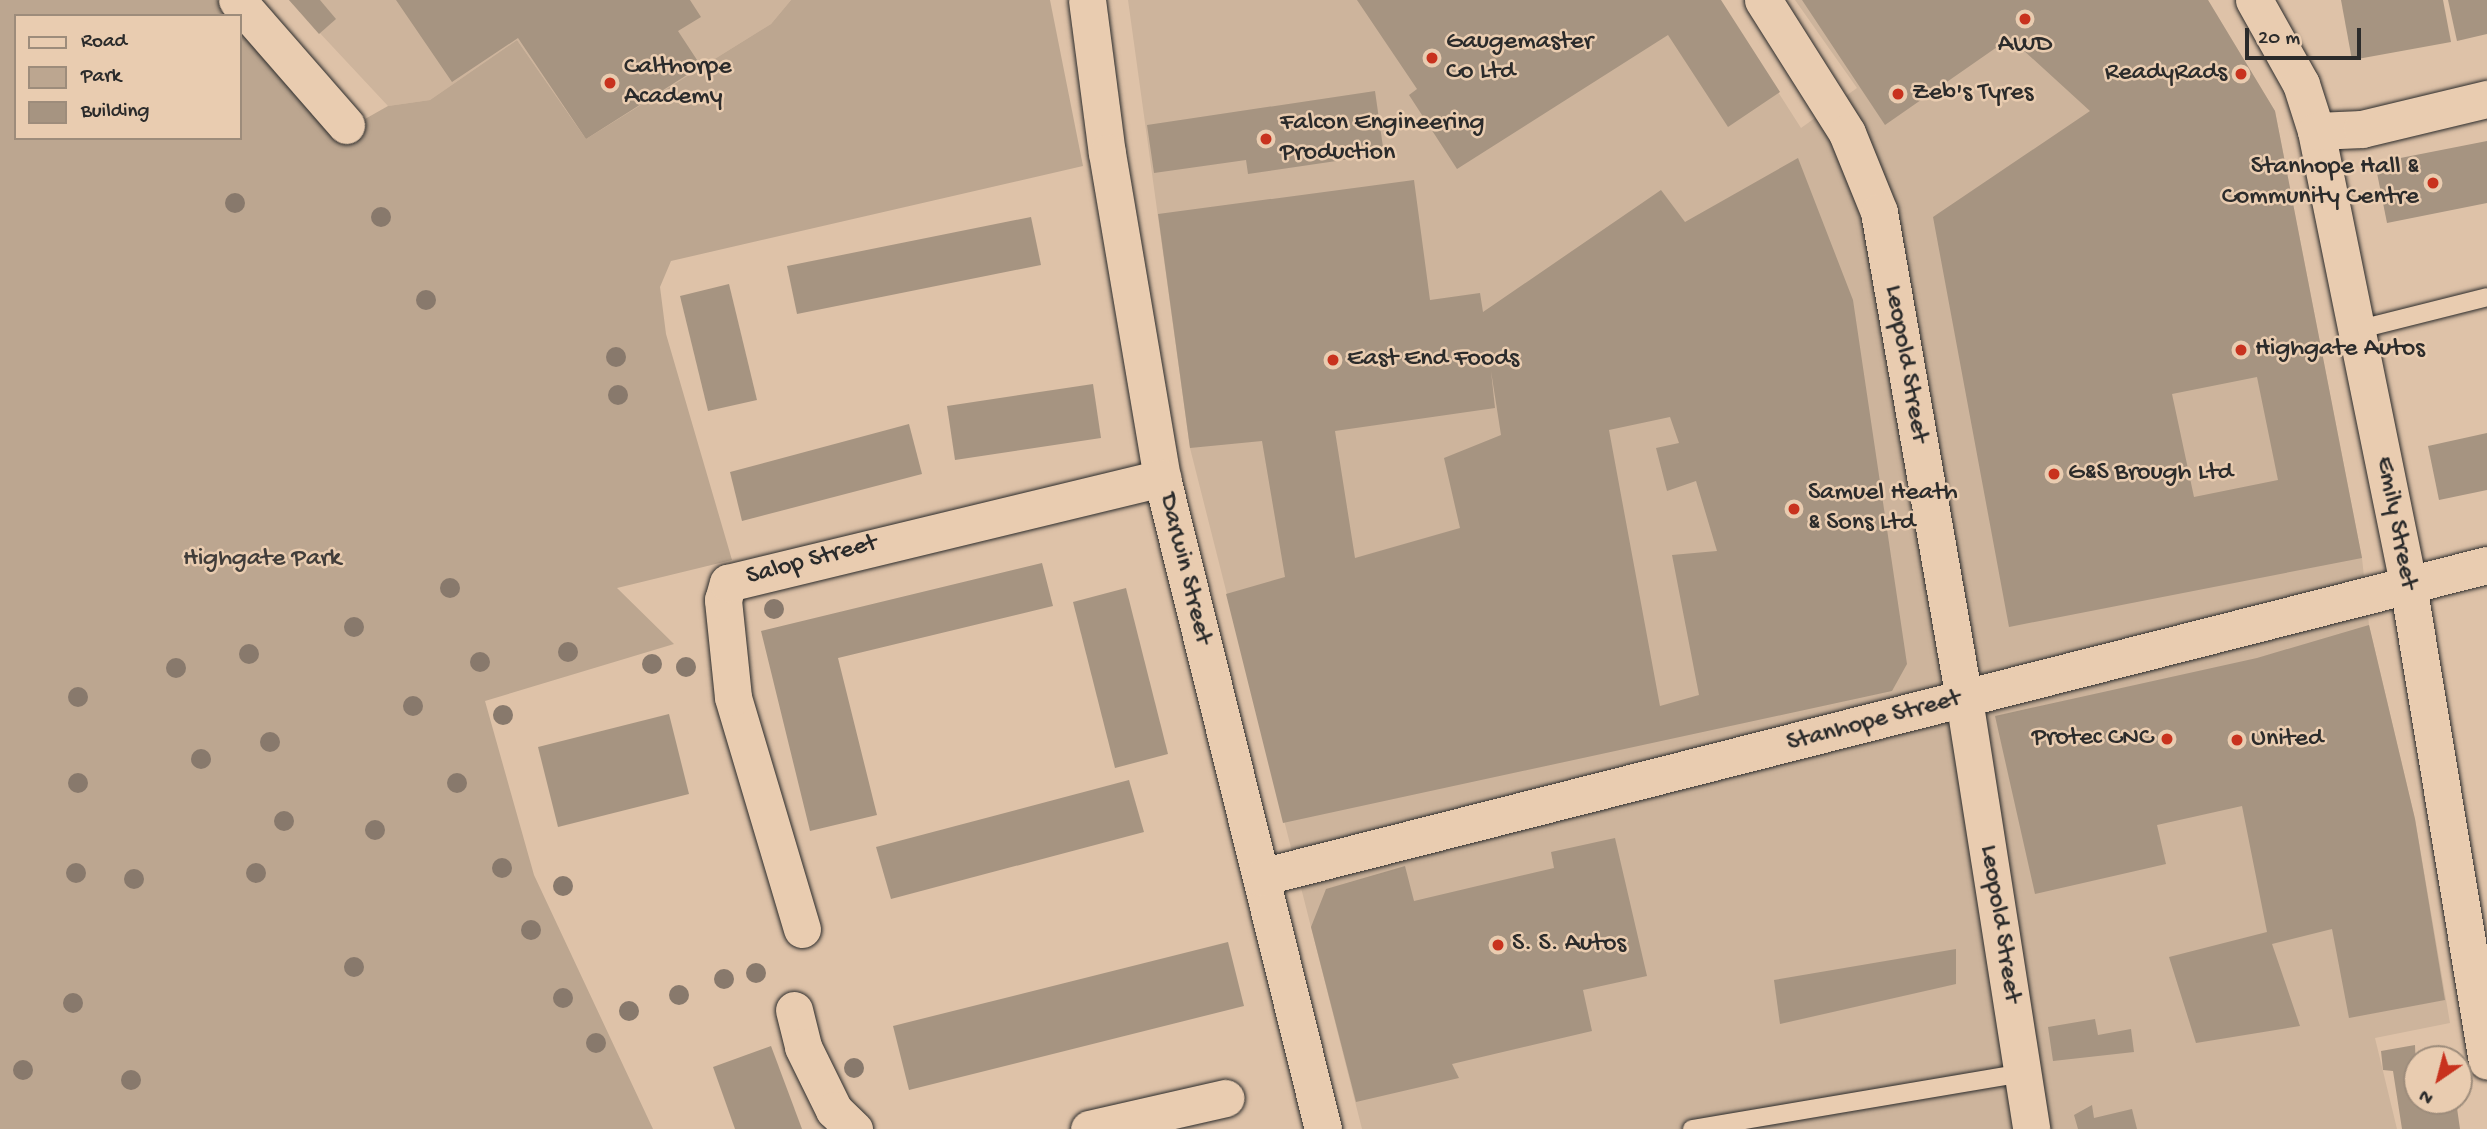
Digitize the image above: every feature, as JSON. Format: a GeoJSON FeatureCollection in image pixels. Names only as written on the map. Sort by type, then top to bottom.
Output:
{"type":"FeatureCollection","features":[{"type":"Feature","properties":{"kind":"street"},"geometry":{"type":"LineString","coordinates":[[237,0],[346,125]]}},
{"type":"Feature","properties":{"kind":"street","name":"Darwin Street"},"geometry":{"type":"LineString","coordinates":[[1087,0],[1107,153],[1162,478],[1323,1129]]}},
{"type":"Feature","properties":{"kind":"street","name":"Leopold Street"},"geometry":{"type":"LineString","coordinates":[[1763,0],[1847,133],[1879,212],[1964,699],[2031,1129]]}},
{"type":"Feature","properties":{"kind":"street","name":"Emily Street"},"geometry":{"type":"LineString","coordinates":[[2254,0],[2301,84],[2316,131],[2408,586],[2487,1060]]}},
{"type":"Feature","properties":{"kind":"street"},"geometry":{"type":"LineString","coordinates":[[2316,131],[2362,129],[2487,99]]}},
{"type":"Feature","properties":{"kind":"street","name":"Salop Street"},"geometry":{"type":"LineString","coordinates":[[802,929],[733,697],[723,600],[728,583],[1162,478]]}},
{"type":"Feature","properties":{"kind":"street","name":"Stanhope Street"},"geometry":{"type":"LineString","coordinates":[[1261,877],[2487,565]]}},
{"type":"Feature","properties":{"kind":"street"},"geometry":{"type":"LineString","coordinates":[[794,1010],[803,1047],[834,1110],[854,1129]]}},
{"type":"Feature","properties":{"kind":"street"},"geometry":{"type":"LineString","coordinates":[[1089,1129],[1226,1098]]}},
{"type":"Feature","properties":{"kind":"lane"},"geometry":{"type":"LineString","coordinates":[[2356,330],[2487,297]]}},
{"type":"Feature","properties":{"kind":"lane"},"geometry":{"type":"LineString","coordinates":[[1692,1129],[2022,1073]]}},
{"type":"Feature","properties":{"kind":"shaded area","name":"Calthorpe Academy"},"geometry":{"type":"Polygon","coordinates":[[[289,0],[791,0],[771,24],[586,139],[517,40],[430,100],[388,106],[289,0]]]}},
{"type":"Feature","properties":{"kind":"shaded area"},"geometry":{"type":"Polygon","coordinates":[[[1128,0],[1719,0],[1801,128],[1857,88],[1795,0],[2208,0],[2275,111],[2362,558],[2369,625],[2415,819],[2450,1023],[2375,1038],[2397,1129],[1362,1129],[1190,448],[1128,0]]]}},
{"type":"Feature","properties":{"kind":"green space","name":"Highgate Park"},"geometry":{"type":"Polygon","coordinates":[[[0,0],[217,0],[229,14],[14,14],[14,140],[242,140],[242,28],[335,136],[388,106],[430,100],[517,40],[586,139],[771,24],[791,0],[1050,0],[1083,166],[671,261],[660,287],[666,334],[732,560],[617,588],[674,644],[485,701],[534,875],[653,1129],[0,1129],[0,0]]]}},
{"type":"Feature","properties":{"kind":"building"},"geometry":{"type":"Polygon","coordinates":[[[289,0],[320,0],[336,19],[319,34],[289,0]]]}},
{"type":"Feature","properties":{"kind":"building","name":"Calthorpe Academy"},"geometry":{"type":"Polygon","coordinates":[[[396,0],[690,0],[701,17],[678,31],[701,66],[586,139],[518,38],[452,82],[396,0]]]}},
{"type":"Feature","properties":{"kind":"building"},"geometry":{"type":"Polygon","coordinates":[[[1357,0],[1721,0],[1780,92],[1728,127],[1668,35],[1457,169],[1409,95],[1417,89],[1357,0]]]}},
{"type":"Feature","properties":{"kind":"building"},"geometry":{"type":"Polygon","coordinates":[[[1802,0],[2208,0],[2275,111],[2362,558],[2009,627],[1933,217],[2090,111],[2010,38],[1885,125],[1802,0]],[[2257,377],[2172,394],[2194,497],[2278,480],[2257,377]]]}},
{"type":"Feature","properties":{"kind":"building"},"geometry":{"type":"Polygon","coordinates":[[[2341,0],[2443,0],[2451,42],[2352,60],[2341,0]]]}},
{"type":"Feature","properties":{"kind":"building"},"geometry":{"type":"Polygon","coordinates":[[[2448,0],[2487,0],[2487,34],[2457,41],[2448,0]]]}},
{"type":"Feature","properties":{"kind":"building","name":"Falcon Engineering Production"},"geometry":{"type":"Polygon","coordinates":[[[1375,91],[1384,154],[1248,174],[1246,160],[1154,173],[1147,125],[1375,91]]]}},
{"type":"Feature","properties":{"kind":"building","name":"Stanhope Hall & Community Centre"},"geometry":{"type":"Polygon","coordinates":[[[2487,141],[2487,203],[2387,223],[2375,163],[2487,141]]]}},
{"type":"Feature","properties":{"kind":"building","name":"Samuel Heath & Sons Ltd"},"geometry":{"type":"Polygon","coordinates":[[[1798,158],[1853,300],[1907,664],[1892,691],[1283,823],[1226,594],[1285,577],[1262,441],[1190,448],[1158,214],[1414,180],[1430,300],[1480,293],[1483,312],[1661,190],[1685,222],[1798,158]],[[1491,371],[1495,408],[1335,431],[1355,558],[1460,528],[1444,458],[1501,435],[1491,371]],[[1670,417],[1609,430],[1660,706],[1699,695],[1672,555],[1717,551],[1696,481],[1667,491],[1656,448],[1679,443],[1670,417]]]}},
{"type":"Feature","properties":{"kind":"building"},"geometry":{"type":"Polygon","coordinates":[[[1031,217],[1041,265],[797,314],[787,266],[1031,217]]]}},
{"type":"Feature","properties":{"kind":"building"},"geometry":{"type":"Polygon","coordinates":[[[729,284],[757,400],[708,411],[680,296],[729,284]]]}},
{"type":"Feature","properties":{"kind":"building"},"geometry":{"type":"Polygon","coordinates":[[[1093,384],[1101,438],[955,460],[947,406],[1093,384]]]}},
{"type":"Feature","properties":{"kind":"building"},"geometry":{"type":"Polygon","coordinates":[[[909,424],[922,474],[742,521],[730,472],[909,424]]]}},
{"type":"Feature","properties":{"kind":"building"},"geometry":{"type":"Polygon","coordinates":[[[2487,433],[2487,490],[2439,500],[2428,446],[2487,433]]]}},
{"type":"Feature","properties":{"kind":"building"},"geometry":{"type":"Polygon","coordinates":[[[1042,563],[1053,606],[838,658],[877,815],[810,831],[761,631],[1042,563]]]}},
{"type":"Feature","properties":{"kind":"building"},"geometry":{"type":"Polygon","coordinates":[[[1126,588],[1168,754],[1115,768],[1073,602],[1126,588]]]}},
{"type":"Feature","properties":{"kind":"building"},"geometry":{"type":"Polygon","coordinates":[[[2369,625],[2415,819],[2445,1000],[2349,1018],[2332,929],[2272,944],[2300,1026],[2196,1043],[2169,957],[2267,932],[2242,806],[2157,825],[2166,864],[2035,894],[1995,716],[2257,658],[2369,625]]]}},
{"type":"Feature","properties":{"kind":"building"},"geometry":{"type":"Polygon","coordinates":[[[669,714],[689,794],[558,827],[538,747],[669,714]]]}},
{"type":"Feature","properties":{"kind":"building"},"geometry":{"type":"Polygon","coordinates":[[[1129,780],[1144,832],[891,899],[876,847],[1129,780]]]}},
{"type":"Feature","properties":{"kind":"building"},"geometry":{"type":"Polygon","coordinates":[[[1615,838],[1647,976],[1583,990],[1592,1031],[1452,1064],[1459,1078],[1356,1102],[1311,927],[1326,889],[1405,866],[1414,901],[1554,868],[1551,852],[1615,838]]]}},
{"type":"Feature","properties":{"kind":"building"},"geometry":{"type":"Polygon","coordinates":[[[1228,942],[1244,1006],[909,1090],[893,1026],[1228,942]]]}},
{"type":"Feature","properties":{"kind":"building"},"geometry":{"type":"Polygon","coordinates":[[[1956,949],[1956,984],[1780,1024],[1774,980],[1956,949]]]}},
{"type":"Feature","properties":{"kind":"building"},"geometry":{"type":"Polygon","coordinates":[[[2095,1019],[2098,1035],[2131,1029],[2134,1052],[2053,1061],[2048,1027],[2095,1019]]]}},
{"type":"Feature","properties":{"kind":"building"},"geometry":{"type":"Polygon","coordinates":[[[771,1046],[802,1129],[735,1129],[713,1067],[771,1046]]]}},
{"type":"Feature","properties":{"kind":"building"},"geometry":{"type":"Polygon","coordinates":[[[2403,1047],[2403,1115],[2458,1115],[2460,1129],[2402,1129],[2393,1071],[2383,1070],[2381,1051],[2403,1047]]]}},
{"type":"Feature","properties":{"kind":"building"},"geometry":{"type":"Polygon","coordinates":[[[2092,1105],[2094,1118],[2132,1109],[2137,1129],[2078,1129],[2074,1115],[2092,1105]]]}},
{"type":"Feature","properties":{"kind":"place","name":"AWD"},"geometry":{"type":"Point","coordinates":[2025,19]}},
{"type":"Feature","properties":{"kind":"place","name":"Gaugemaster Co Ltd"},"geometry":{"type":"Point","coordinates":[1432,58]}},
{"type":"Feature","properties":{"kind":"place","name":"ReadyRads"},"geometry":{"type":"Point","coordinates":[2241,74]}},
{"type":"Feature","properties":{"kind":"place","name":"Calthorpe Academy"},"geometry":{"type":"Point","coordinates":[610,83]}},
{"type":"Feature","properties":{"kind":"place","name":"Zeb's Tyres"},"geometry":{"type":"Point","coordinates":[1898,94]}},
{"type":"Feature","properties":{"kind":"place","name":"Falcon Engineering Production"},"geometry":{"type":"Point","coordinates":[1266,139]}},
{"type":"Feature","properties":{"kind":"place","name":"Stanhope Hall & Community Centre"},"geometry":{"type":"Point","coordinates":[2433,183]}},
{"type":"Feature","properties":{"kind":"place","name":"Highgate Autos"},"geometry":{"type":"Point","coordinates":[2241,350]}},
{"type":"Feature","properties":{"kind":"place","name":"East End Foods"},"geometry":{"type":"Point","coordinates":[1333,360]}},
{"type":"Feature","properties":{"kind":"place","name":"G&S Brough Ltd"},"geometry":{"type":"Point","coordinates":[2054,474]}},
{"type":"Feature","properties":{"kind":"place","name":"Samuel Heath & Sons Ltd"},"geometry":{"type":"Point","coordinates":[1794,509]}},
{"type":"Feature","properties":{"kind":"place","name":"Protec CNC"},"geometry":{"type":"Point","coordinates":[2167,739]}},
{"type":"Feature","properties":{"kind":"place","name":"United"},"geometry":{"type":"Point","coordinates":[2237,740]}},
{"type":"Feature","properties":{"kind":"place","name":"S. S. Autos"},"geometry":{"type":"Point","coordinates":[1498,945]}}]}
